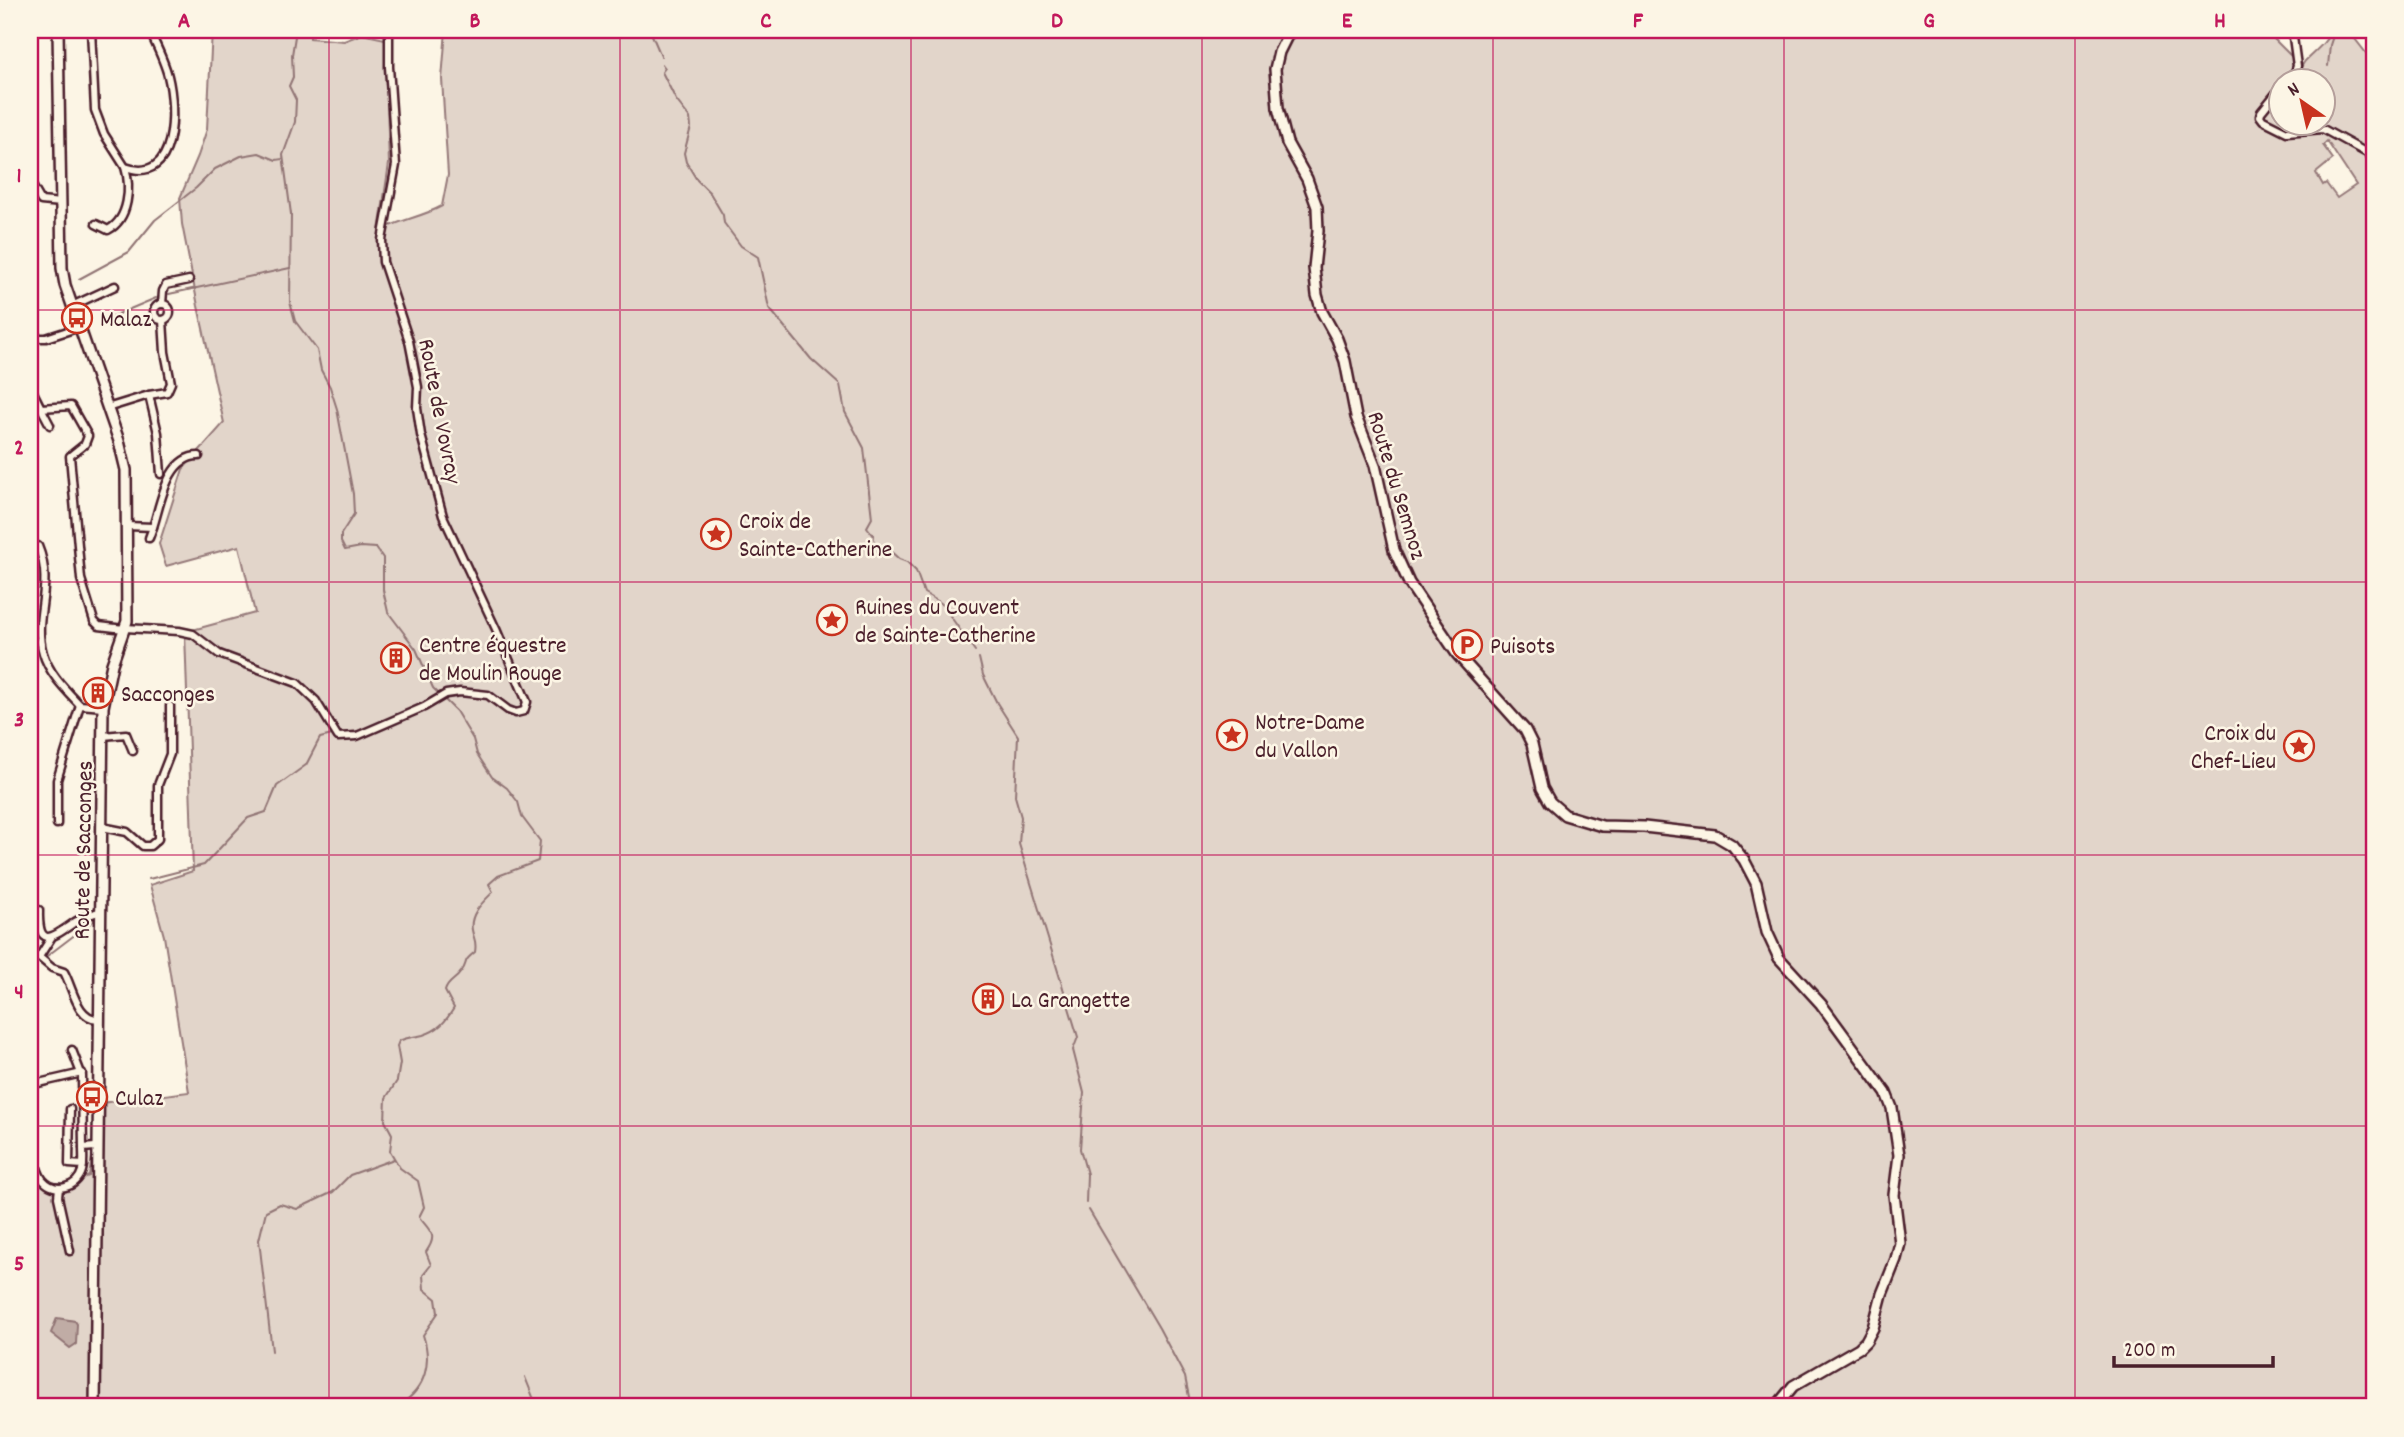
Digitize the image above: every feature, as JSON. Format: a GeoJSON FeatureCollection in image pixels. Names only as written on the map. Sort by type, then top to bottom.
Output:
{"type":"FeatureCollection","features":[{"type":"Feature","properties":{"kind":"main road","name":"Route de Sacconges"},"geometry":{"type":"LineString","coordinates":[[58,30],[62,268],[126,470],[127,621],[111,664],[103,707],[95,1407]]}},
{"type":"Feature","properties":{"kind":"main road","name":"Route du Semnoz"},"geometry":{"type":"LineString","coordinates":[[1290,30],[1279,52],[1275,69],[1278,108],[1287,143],[1307,179],[1317,207],[1318,231],[1314,268],[1317,295],[1345,361],[1356,417],[1375,465],[1389,533],[1401,567],[1457,654],[1525,730],[1532,744],[1542,788],[1557,808],[1575,819],[1602,826],[1644,827],[1707,834],[1726,840],[1739,852],[1756,883],[1767,932],[1779,958],[1821,1004],[1883,1087],[1892,1108],[1899,1155],[1894,1195],[1899,1228],[1898,1252],[1870,1335],[1850,1355],[1793,1386],[1776,1407]]}},
{"type":"Feature","properties":{"kind":"street"},"geometry":{"type":"LineString","coordinates":[[91,30],[95,110],[104,134],[125,167],[128,189],[123,214],[116,225],[108,230],[96,224]]}},
{"type":"Feature","properties":{"kind":"street"},"geometry":{"type":"LineString","coordinates":[[125,167],[142,171],[153,169],[163,159],[169,139],[172,117],[168,76],[149,30]]}},
{"type":"Feature","properties":{"kind":"street","name":"Route de Vovray"},"geometry":{"type":"LineString","coordinates":[[125,628],[172,630],[193,634],[219,654],[297,683],[316,701],[338,737],[356,736],[443,696],[474,692],[488,695],[516,713],[524,711],[526,707],[527,702],[448,528],[433,485],[417,408],[416,374],[400,311],[383,262],[382,240],[396,165],[389,30]]}},
{"type":"Feature","properties":{"kind":"street"},"geometry":{"type":"LineString","coordinates":[[2292,30],[2297,66]]}},
{"type":"Feature","properties":{"kind":"street"},"geometry":{"type":"LineString","coordinates":[[2268,101],[2260,116],[2268,123]]}},
{"type":"Feature","properties":{"kind":"street"},"geometry":{"type":"LineString","coordinates":[[2335,136],[2374,158]]}},
{"type":"Feature","properties":{"kind":"street"},"geometry":{"type":"LineString","coordinates":[[30,182],[41,201],[61,203]]}},
{"type":"Feature","properties":{"kind":"street"},"geometry":{"type":"LineString","coordinates":[[107,408],[167,392],[171,383],[163,320],[170,311],[162,304],[163,291],[166,285],[188,280]]}},
{"type":"Feature","properties":{"kind":"street"},"geometry":{"type":"LineString","coordinates":[[72,306],[116,286]]}},
{"type":"Feature","properties":{"kind":"street"},"geometry":{"type":"LineString","coordinates":[[30,338],[46,338],[80,327]]}},
{"type":"Feature","properties":{"kind":"street"},"geometry":{"type":"LineString","coordinates":[[30,386],[50,425]]}},
{"type":"Feature","properties":{"kind":"street"},"geometry":{"type":"LineString","coordinates":[[149,396],[158,433],[161,474]]}},
{"type":"Feature","properties":{"kind":"street"},"geometry":{"type":"LineString","coordinates":[[41,408],[71,406],[88,436],[85,444],[70,456],[80,579],[94,621],[99,626],[125,628]]}},
{"type":"Feature","properties":{"kind":"street"},"geometry":{"type":"LineString","coordinates":[[149,538],[173,470],[188,457],[199,456]]}},
{"type":"Feature","properties":{"kind":"street"},"geometry":{"type":"LineString","coordinates":[[127,526],[153,527]]}},
{"type":"Feature","properties":{"kind":"street"},"geometry":{"type":"LineString","coordinates":[[38,546],[46,577],[40,630],[43,653],[52,673],[80,705],[103,707]]}},
{"type":"Feature","properties":{"kind":"street"},"geometry":{"type":"LineString","coordinates":[[57,824],[57,780],[80,705]]}},
{"type":"Feature","properties":{"kind":"street"},"geometry":{"type":"LineString","coordinates":[[103,827],[127,832],[143,846],[150,846],[158,839],[158,785],[170,754],[170,706]]}},
{"type":"Feature","properties":{"kind":"street"},"geometry":{"type":"LineString","coordinates":[[103,736],[126,734],[132,751]]}},
{"type":"Feature","properties":{"kind":"street"},"geometry":{"type":"LineString","coordinates":[[39,909],[40,929],[44,935],[51,938],[84,917],[101,911]]}},
{"type":"Feature","properties":{"kind":"street"},"geometry":{"type":"LineString","coordinates":[[39,957],[51,938]]}},
{"type":"Feature","properties":{"kind":"street"},"geometry":{"type":"LineString","coordinates":[[30,958],[39,957],[52,968],[64,972],[83,1013],[99,1020]]}},
{"type":"Feature","properties":{"kind":"street"},"geometry":{"type":"LineString","coordinates":[[30,1138],[40,1176],[45,1183],[59,1188],[78,1181],[83,1165],[82,1073],[72,1050]]}},
{"type":"Feature","properties":{"kind":"street"},"geometry":{"type":"LineString","coordinates":[[30,1085],[82,1073]]}},
{"type":"Feature","properties":{"kind":"street"},"geometry":{"type":"LineString","coordinates":[[70,1109],[69,1164],[83,1165]]}},
{"type":"Feature","properties":{"kind":"street"},"geometry":{"type":"LineString","coordinates":[[83,1148],[94,1147]]}},
{"type":"Feature","properties":{"kind":"street"},"geometry":{"type":"LineString","coordinates":[[59,1188],[58,1197],[70,1251]]}},
{"type":"Feature","properties":{"kind":"shaded area"},"geometry":{"type":"Polygon","coordinates":[[[212,30],[310,30],[310,38],[344,41],[362,34],[385,39],[389,164],[379,231],[442,206],[448,175],[442,79],[446,30],[2265,30],[2293,58],[2293,66],[2268,66],[2268,136],[2338,136],[2338,66],[2302,66],[2332,30],[2348,30],[2366,53],[2374,49],[2374,1407],[30,1407],[30,1129],[46,1185],[60,1187],[89,1176],[101,1103],[189,1092],[164,936],[150,885],[193,871],[185,632],[255,613],[239,546],[166,566],[159,544],[183,469],[224,423],[182,224],[180,198],[207,129],[212,30]],[[2327,141],[2323,145],[2333,159],[2316,173],[2323,185],[2326,183],[2337,198],[2356,185],[2327,141]]]}},
{"type":"Feature","properties":{"kind":"shaded area"},"geometry":{"type":"Polygon","coordinates":[[[57,1318],[75,1321],[77,1324],[76,1344],[70,1348],[51,1333],[57,1318]]]}},
{"type":"Feature","properties":{"kind":"waterway"},"geometry":{"type":"LineString","coordinates":[[296,30],[292,55],[293,77],[289,86],[296,100],[295,122],[283,155],[291,214],[290,302],[295,321],[317,350],[321,370],[337,409],[353,494],[354,514],[341,534],[341,542],[345,550],[376,548],[383,558],[383,590],[388,612],[416,649],[433,688],[439,694]]}},
{"type":"Feature","properties":{"kind":"waterway"},"geometry":{"type":"LineString","coordinates":[[652,30],[661,56]]}},
{"type":"Feature","properties":{"kind":"waterway"},"geometry":{"type":"LineString","coordinates":[[2328,66],[2335,30]]}},
{"type":"Feature","properties":{"kind":"waterway"},"geometry":{"type":"LineString","coordinates":[[662,64],[665,68],[662,72],[676,100],[690,118],[691,127],[684,153],[686,162],[697,180],[710,193],[723,215],[724,223],[741,246],[758,257],[769,308],[811,359],[840,385],[845,412],[864,448],[872,518],[867,527],[874,536],[873,542],[887,548],[916,571],[924,593],[941,603],[975,651]]}},
{"type":"Feature","properties":{"kind":"waterway"},"geometry":{"type":"LineString","coordinates":[[79,279],[129,252],[155,220],[196,188],[215,169],[241,156],[259,153],[276,160],[283,159]]}},
{"type":"Feature","properties":{"kind":"waterway"},"geometry":{"type":"LineString","coordinates":[[169,294],[290,268]]}},
{"type":"Feature","properties":{"kind":"waterway"},"geometry":{"type":"LineString","coordinates":[[104,320],[156,298]]}},
{"type":"Feature","properties":{"kind":"waterway"},"geometry":{"type":"LineString","coordinates":[[979,658],[983,675],[1018,736],[1015,796],[1021,817],[1019,844],[1078,1037],[1073,1050],[1084,1093],[1080,1149],[1087,1174],[1086,1203]]}},
{"type":"Feature","properties":{"kind":"waterway"},"geometry":{"type":"LineString","coordinates":[[401,1407],[416,1390],[425,1374],[427,1355],[423,1335],[438,1313],[436,1299],[424,1289],[423,1275],[431,1265],[426,1252],[432,1241],[432,1234],[419,1217],[424,1207],[418,1181],[400,1168],[390,1151],[392,1134],[385,1121],[386,1098],[397,1081],[400,1063],[397,1046],[399,1041],[433,1030],[448,1017],[454,1008],[445,991],[475,952],[473,919],[493,892],[489,884],[498,876],[538,861],[540,841],[522,817],[518,802],[507,788],[492,777],[477,754],[473,739],[456,711],[443,698]]}},
{"type":"Feature","properties":{"kind":"waterway"},"geometry":{"type":"LineString","coordinates":[[340,734],[357,731]]}},
{"type":"Feature","properties":{"kind":"waterway"},"geometry":{"type":"LineString","coordinates":[[149,879],[204,865],[248,818],[266,812],[277,786],[306,765],[320,738],[332,735]]}},
{"type":"Feature","properties":{"kind":"waterway"},"geometry":{"type":"LineString","coordinates":[[47,956],[93,921]]}},
{"type":"Feature","properties":{"kind":"waterway"},"geometry":{"type":"LineString","coordinates":[[30,971],[36,965]]}},
{"type":"Feature","properties":{"kind":"waterway"},"geometry":{"type":"LineString","coordinates":[[272,1351],[259,1240],[266,1211],[280,1204],[297,1209],[333,1192],[350,1175],[394,1159]]}},
{"type":"Feature","properties":{"kind":"waterway"},"geometry":{"type":"LineString","coordinates":[[1089,1210],[1185,1377],[1191,1407]]}},
{"type":"Feature","properties":{"kind":"waterway"},"geometry":{"type":"LineString","coordinates":[[525,1377],[537,1407]]}},
{"type":"Feature","properties":{"kind":"place","name":"Malaz"},"geometry":{"type":"Point","coordinates":[77,318]}},
{"type":"Feature","properties":{"kind":"place","name":"Croix de Sainte-Catherine"},"geometry":{"type":"Point","coordinates":[716,534]}},
{"type":"Feature","properties":{"kind":"place","name":"Ruines du Couvent de Sainte-Catherine"},"geometry":{"type":"Point","coordinates":[832,620]}},
{"type":"Feature","properties":{"kind":"place","name":"Puisots"},"geometry":{"type":"Point","coordinates":[1467,645]}},
{"type":"Feature","properties":{"kind":"place","name":"Centre équestre de Moulin Rouge"},"geometry":{"type":"Point","coordinates":[396,658]}},
{"type":"Feature","properties":{"kind":"place","name":"Sacconges"},"geometry":{"type":"Point","coordinates":[98,693]}},
{"type":"Feature","properties":{"kind":"place","name":"Notre-Dame du Vallon"},"geometry":{"type":"Point","coordinates":[1232,735]}},
{"type":"Feature","properties":{"kind":"place","name":"Croix du Chef-Lieu"},"geometry":{"type":"Point","coordinates":[2299,746]}},
{"type":"Feature","properties":{"kind":"place","name":"La Grangette"},"geometry":{"type":"Point","coordinates":[988,999]}},
{"type":"Feature","properties":{"kind":"place","name":"Culaz"},"geometry":{"type":"Point","coordinates":[92,1097]}}]}
